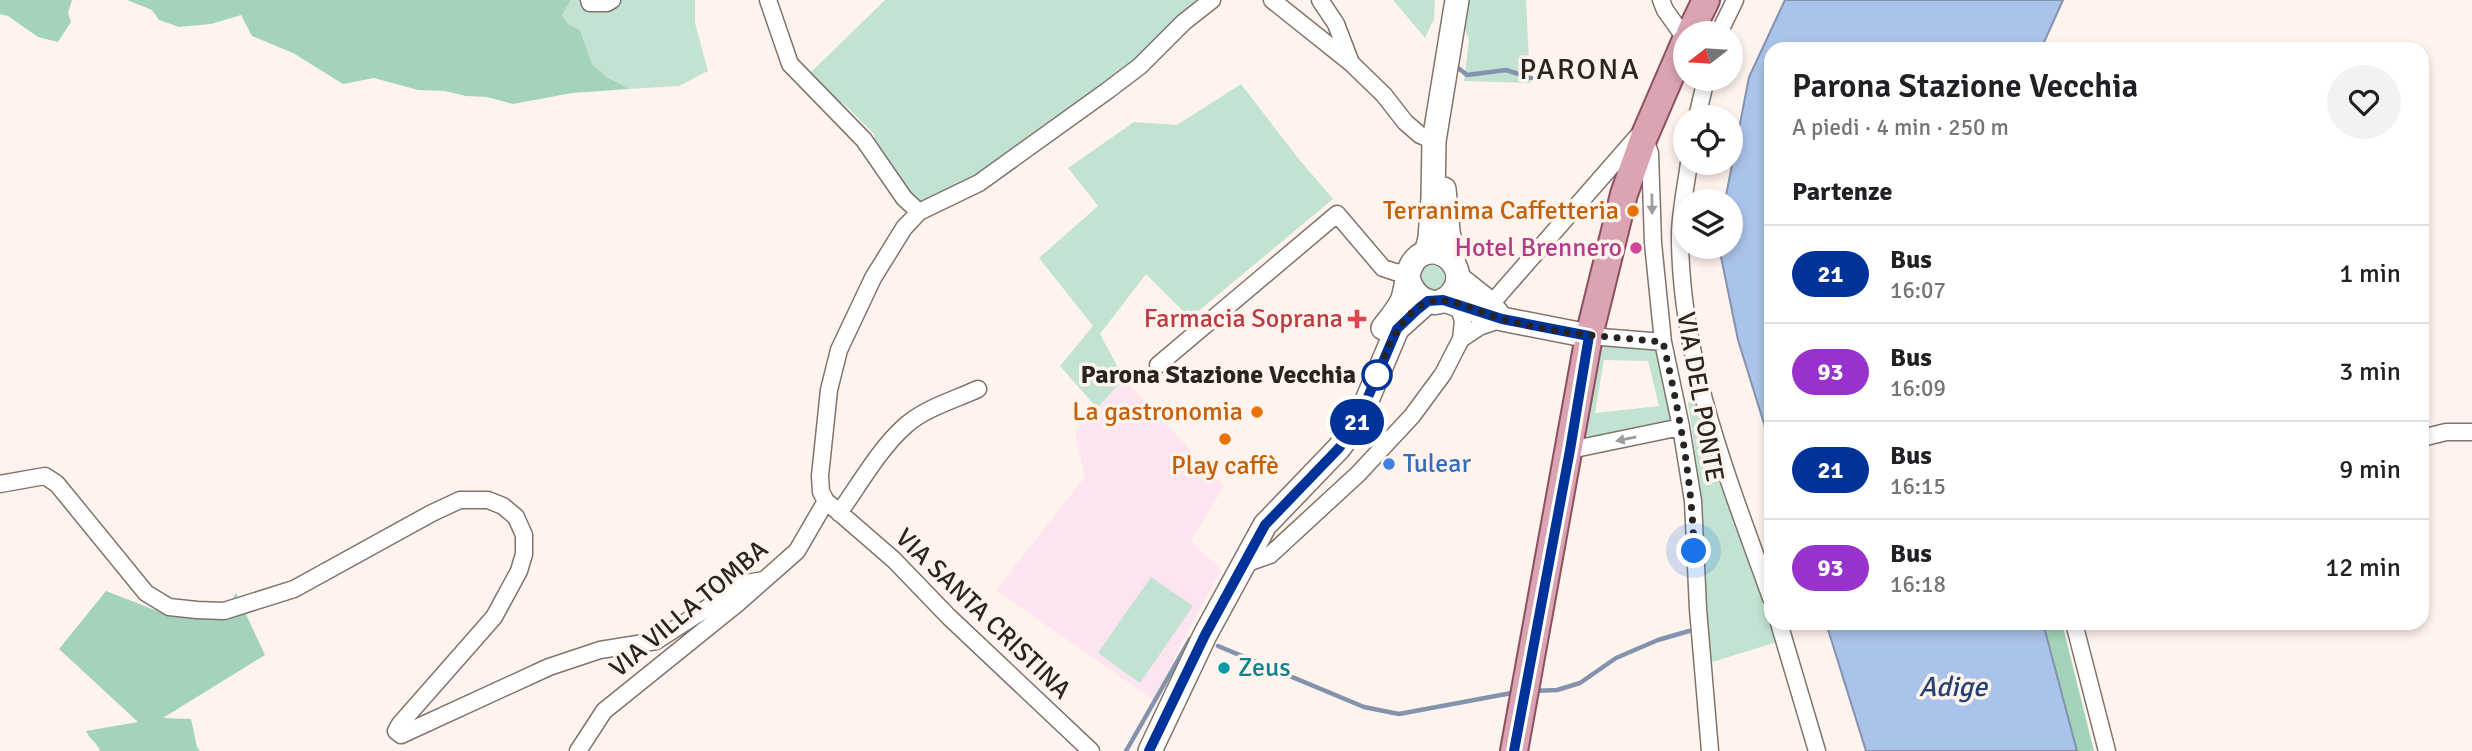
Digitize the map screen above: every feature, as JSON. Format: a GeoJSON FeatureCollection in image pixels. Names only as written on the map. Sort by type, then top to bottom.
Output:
{"type":"FeatureCollection","features":[{"type":"Feature","properties":{"kind":"main road"},"geometry":{"type":"LineString","coordinates":[[1426,253],[1430,238],[1435,148],[1457,0]]}},
{"type":"Feature","properties":{"kind":"main road"},"geometry":{"type":"LineString","coordinates":[[1695,21],[1706,0]]}},
{"type":"Feature","properties":{"kind":"main road"},"geometry":{"type":"LineString","coordinates":[[1514,751],[1589,336],[1624,194],[1673,68]]}},
{"type":"Feature","properties":{"kind":"main road"},"geometry":{"type":"LineString","coordinates":[[1150,751],[1242,565],[1265,525],[1339,448],[1356,425],[1397,329],[1443,302],[1454,291],[1456,271],[1448,231],[1446,198],[1435,148]]}},
{"type":"Feature","properties":{"kind":"main road"},"geometry":{"type":"LineString","coordinates":[[1369,394],[1370,355],[1375,338],[1403,299],[1408,275],[1415,260],[1426,253],[1442,253],[1502,319]]}},
{"type":"Feature","properties":{"kind":"main road"},"geometry":{"type":"LineString","coordinates":[[1408,275],[1414,293],[1502,319],[1589,336]]}},
{"type":"Feature","properties":{"kind":"street"},"geometry":{"type":"LineString","coordinates":[[589,0],[590,3],[607,3],[612,0]]}},
{"type":"Feature","properties":{"kind":"street"},"geometry":{"type":"LineString","coordinates":[[768,0],[790,64],[864,140],[904,198],[919,212]]}},
{"type":"Feature","properties":{"kind":"street"},"geometry":{"type":"LineString","coordinates":[[824,497],[820,477],[826,413],[839,350],[852,319],[889,249],[904,228],[919,212],[979,183],[1107,91],[1140,66],[1184,22],[1212,0]]}},
{"type":"Feature","properties":{"kind":"street"},"geometry":{"type":"LineString","coordinates":[[1272,0],[1350,63],[1384,95],[1405,122],[1435,148]]}},
{"type":"Feature","properties":{"kind":"street"},"geometry":{"type":"LineString","coordinates":[[1320,0],[1336,24],[1350,63]]}},
{"type":"Feature","properties":{"kind":"street"},"geometry":{"type":"LineString","coordinates":[[1661,0],[1673,22]]}},
{"type":"Feature","properties":{"kind":"street"},"geometry":{"type":"LineString","coordinates":[[1725,21],[1735,0]]}},
{"type":"Feature","properties":{"kind":"street"},"geometry":{"type":"LineString","coordinates":[[1487,301],[1498,296],[1636,138],[1644,137]]}},
{"type":"Feature","properties":{"kind":"street","name":"VIA DEL PONTE"},"geometry":{"type":"LineString","coordinates":[[1644,137],[1650,153],[1653,243],[1663,342],[1682,427],[1693,501],[1698,609],[1710,751]]}},
{"type":"Feature","properties":{"kind":"street"},"geometry":{"type":"LineString","coordinates":[[1687,175],[1680,230],[1685,302],[1697,366],[1721,456],[1764,578]]}},
{"type":"Feature","properties":{"kind":"street"},"geometry":{"type":"LineString","coordinates":[[1158,365],[1337,214],[1383,268],[1408,275]]}},
{"type":"Feature","properties":{"kind":"street"},"geometry":{"type":"LineString","coordinates":[[1242,565],[1270,555],[1358,474],[1431,393],[1461,339],[1463,321],[1443,302]]}},
{"type":"Feature","properties":{"kind":"street"},"geometry":{"type":"LineString","coordinates":[[1461,339],[1479,327],[1502,319]]}},
{"type":"Feature","properties":{"kind":"street"},"geometry":{"type":"LineString","coordinates":[[1589,336],[1663,342]]}},
{"type":"Feature","properties":{"kind":"street"},"geometry":{"type":"LineString","coordinates":[[839,513],[906,425],[930,410],[978,389]]}},
{"type":"Feature","properties":{"kind":"street"},"geometry":{"type":"LineString","coordinates":[[1570,450],[1682,427]]}},
{"type":"Feature","properties":{"kind":"street"},"geometry":{"type":"LineString","coordinates":[[2429,436],[2446,432],[2472,432]]}},
{"type":"Feature","properties":{"kind":"street"},"geometry":{"type":"LineString","coordinates":[[0,484],[45,476],[57,484],[146,593],[169,607],[224,611],[293,589],[460,500],[488,500],[503,506],[516,517],[524,535],[524,554],[519,571],[494,617],[400,724],[396,731],[401,736],[549,667],[600,650],[656,641],[746,583],[764,580]]}},
{"type":"Feature","properties":{"kind":"street","name":"VIA SANTA CRISTINA"},"geometry":{"type":"LineString","coordinates":[[824,497],[894,560],[949,617],[1091,751]]}},
{"type":"Feature","properties":{"kind":"street","name":"VIA VILLA TOMBA"},"geometry":{"type":"LineString","coordinates":[[578,751],[604,711],[797,551],[824,497]]}},
{"type":"Feature","properties":{"kind":"street"},"geometry":{"type":"LineString","coordinates":[[1781,630],[1817,751]]}},
{"type":"Feature","properties":{"kind":"street"},"geometry":{"type":"LineString","coordinates":[[2076,630],[2107,751]]}},
{"type":"Feature","properties":{"kind":"shaded area"},"geometry":{"type":"Polygon","coordinates":[[[1124,379],[1224,486],[1191,541],[1221,570],[1182,642],[1155,701],[996,590],[1085,477],[1075,432],[1124,379]]]}},
{"type":"Feature","properties":{"kind":"green space"},"geometry":{"type":"Polygon","coordinates":[[[0,0],[72,0],[68,13],[71,22],[58,42],[38,37],[8,16],[0,14],[0,0]]]}},
{"type":"Feature","properties":{"kind":"green space"},"geometry":{"type":"Polygon","coordinates":[[[127,0],[571,0],[562,15],[568,24],[580,30],[592,64],[607,77],[629,89],[572,93],[513,104],[487,97],[418,90],[374,78],[343,84],[293,53],[252,36],[241,15],[211,24],[179,27],[159,20],[152,10],[127,0]]]}},
{"type":"Feature","properties":{"kind":"green space"},"geometry":{"type":"Polygon","coordinates":[[[571,0],[695,0],[695,23],[708,71],[679,86],[629,89],[607,77],[592,64],[580,30],[568,24],[562,15],[571,0]]]}},
{"type":"Feature","properties":{"kind":"green space"},"geometry":{"type":"Polygon","coordinates":[[[885,0],[1210,0],[1169,37],[1013,158],[927,203],[913,198],[876,146],[874,134],[844,104],[837,102],[808,75],[885,0]]]}},
{"type":"Feature","properties":{"kind":"green space"},"geometry":{"type":"Polygon","coordinates":[[[1393,0],[1435,0],[1434,19],[1425,38],[1393,0]]]}},
{"type":"Feature","properties":{"kind":"green space"},"geometry":{"type":"Polygon","coordinates":[[[1462,0],[1526,0],[1530,83],[1464,81],[1469,39],[1460,20],[1462,0]]]}},
{"type":"Feature","properties":{"kind":"green space"},"geometry":{"type":"Polygon","coordinates":[[[1241,84],[1333,199],[1190,318],[1146,274],[1100,334],[1124,379],[1097,408],[1060,366],[1093,326],[1039,258],[1098,206],[1068,168],[1134,122],[1177,125],[1241,84]]]}},
{"type":"Feature","properties":{"kind":"green space"},"geometry":{"type":"Polygon","coordinates":[[[1430,256],[1455,277],[1434,299],[1413,270],[1430,256]]]}},
{"type":"Feature","properties":{"kind":"green space"},"geometry":{"type":"Polygon","coordinates":[[[1596,346],[1657,348],[1675,423],[1579,442],[1596,346]],[[1604,360],[1595,413],[1659,406],[1648,361],[1604,360]]]}},
{"type":"Feature","properties":{"kind":"green space"},"geometry":{"type":"Polygon","coordinates":[[[1698,400],[1764,604],[1764,630],[1773,630],[1777,642],[1709,663],[1701,495],[1688,402],[1698,400]]]}},
{"type":"Feature","properties":{"kind":"green space"},"geometry":{"type":"Polygon","coordinates":[[[1151,577],[1193,606],[1140,683],[1098,653],[1151,577]]]}},
{"type":"Feature","properties":{"kind":"green space"},"geometry":{"type":"Polygon","coordinates":[[[106,591],[160,612],[173,600],[227,608],[236,593],[265,655],[163,718],[191,719],[200,751],[100,751],[87,734],[86,731],[138,722],[59,649],[106,591]]]}},
{"type":"Feature","properties":{"kind":"green space"},"geometry":{"type":"Polygon","coordinates":[[[2009,630],[2064,630],[2094,751],[2037,751],[2009,630]]]}},
{"type":"Feature","properties":{"kind":"water"},"geometry":{"type":"Polygon","coordinates":[[[1785,0],[2063,0],[2044,42],[1765,42],[1785,0]]]}},
{"type":"Feature","properties":{"kind":"water"},"geometry":{"type":"Polygon","coordinates":[[[1764,45],[1764,424],[1738,340],[1721,259],[1743,259],[1743,189],[1727,189],[1730,175],[1743,175],[1743,108],[1749,77],[1764,45]]]}},
{"type":"Feature","properties":{"kind":"water","name":"Adige"},"geometry":{"type":"Polygon","coordinates":[[[1828,630],[2045,630],[2077,751],[1866,751],[1828,630]]]}},
{"type":"Feature","properties":{"kind":"waterway"},"geometry":{"type":"LineString","coordinates":[[1457,67],[1467,75],[1506,70],[1531,78]]}},
{"type":"Feature","properties":{"kind":"waterway"},"geometry":{"type":"LineString","coordinates":[[1532,691],[1557,690],[1580,683],[1616,658],[1658,640],[1689,631]]}},
{"type":"Feature","properties":{"kind":"waterway"},"geometry":{"type":"LineString","coordinates":[[1126,751],[1190,639]]}},
{"type":"Feature","properties":{"kind":"waterway"},"geometry":{"type":"LineString","coordinates":[[1218,646],[1364,707],[1399,714],[1517,692]]}},
{"type":"Feature","properties":{"kind":"bus line","name":"21"},"geometry":{"type":"LineString","coordinates":[[1149,751],[1205,635],[1265,525],[1339,448],[1356,425],[1397,329],[1428,301],[1443,300],[1502,319],[1589,336],[1514,751]]}},
{"type":"Feature","properties":{"kind":"place","name":"Terranima Caffetteria"},"geometry":{"type":"Point","coordinates":[1633,211]}},
{"type":"Feature","properties":{"kind":"place","name":"Hotel Brennero"},"geometry":{"type":"Point","coordinates":[1636,248]}},
{"type":"Feature","properties":{"kind":"place","name":"Farmacia Soprana"},"geometry":{"type":"Point","coordinates":[1357,319]}},
{"type":"Feature","properties":{"kind":"place","name":"Parona Stazione Vecchia"},"geometry":{"type":"Point","coordinates":[1377,375]}},
{"type":"Feature","properties":{"kind":"place","name":"La gastronomia"},"geometry":{"type":"Point","coordinates":[1257,412]}},
{"type":"Feature","properties":{"kind":"place","name":"Play caffè"},"geometry":{"type":"Point","coordinates":[1225,439]}},
{"type":"Feature","properties":{"kind":"place","name":"Tulear"},"geometry":{"type":"Point","coordinates":[1389,464]}},
{"type":"Feature","properties":{"kind":"place","name":"Zeus"},"geometry":{"type":"Point","coordinates":[1224,668]}},
{"type":"Feature","properties":{"kind":"district","name":"PARONA"},"geometry":{"type":"Point","coordinates":[1580,69]}},
{"type":"Feature","properties":{"kind":"route"},"geometry":{"type":"LineString","coordinates":[[1377,375],[1376,377],[1397,329],[1428,301],[1443,300],[1502,319],[1589,336],[1663,342],[1686,452],[1693,501],[1694,551]]}}]}
